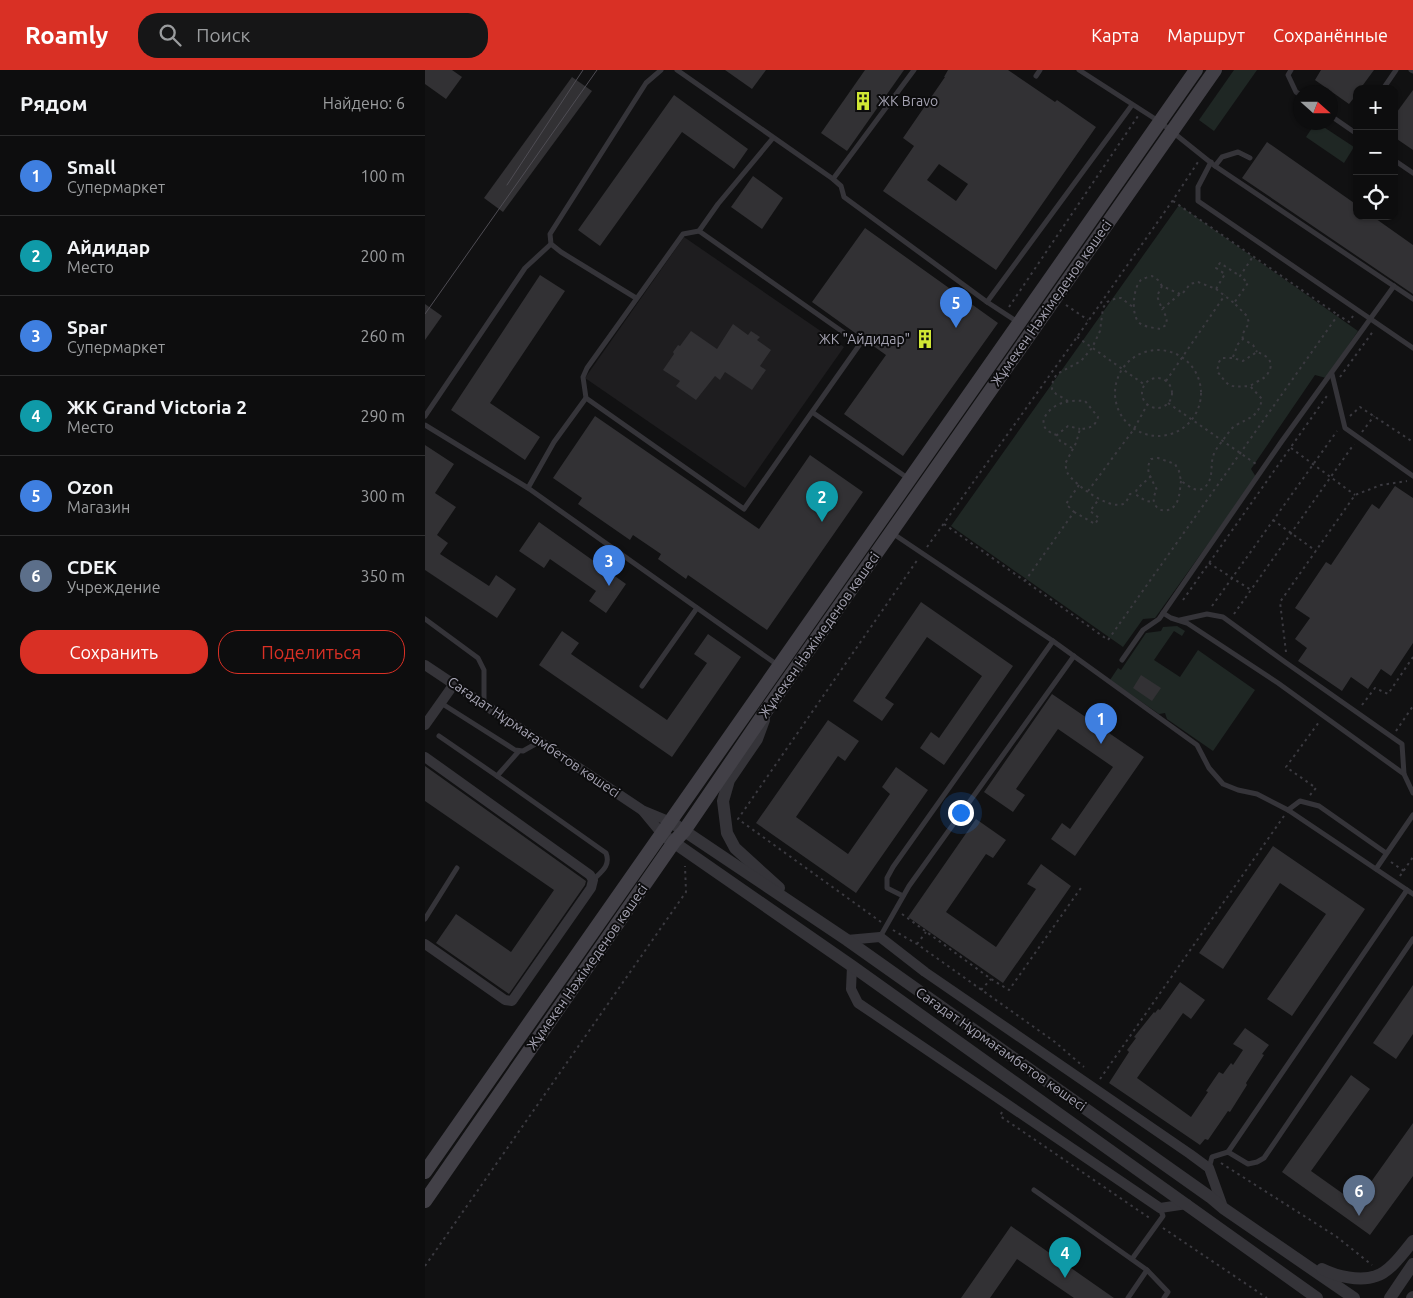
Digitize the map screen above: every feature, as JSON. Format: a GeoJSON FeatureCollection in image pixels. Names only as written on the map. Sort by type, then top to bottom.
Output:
{"type":"FeatureCollection","features":[{"type":"Feature","properties":{"kind":"main road","name":"Жұмекен Нәжімеденов көшесі"},"geometry":{"type":"LineString","coordinates":[[425,1172],[1196,70]]}},
{"type":"Feature","properties":{"kind":"main road","name":"Жұмекен Нәжімеденов көшесі"},"geometry":{"type":"LineString","coordinates":[[425,1201],[1215,70]]}},
{"type":"Feature","properties":{"kind":"street","name":"Сағадат Нұрмағамбетов көшесі"},"geometry":{"type":"LineString","coordinates":[[425,665],[642,810],[671,822],[847,940],[1223,1208],[1354,1298]]}},
{"type":"Feature","properties":{"kind":"street"},"geometry":{"type":"LineString","coordinates":[[425,725],[454,684]]}},
{"type":"Feature","properties":{"kind":"street"},"geometry":{"type":"LineString","coordinates":[[770,705],[757,739],[729,780],[723,801],[727,833],[735,848],[785,894],[823,925]]}},
{"type":"Feature","properties":{"kind":"street"},"geometry":{"type":"LineString","coordinates":[[425,757],[590,875],[593,880],[591,888],[512,1001],[505,1000],[425,944]]}},
{"type":"Feature","properties":{"kind":"street","name":"Сағадат Нұрмағамбетов көшесі"},"geometry":{"type":"LineString","coordinates":[[642,810],[662,834],[852,966],[1317,1298]]}},
{"type":"Feature","properties":{"kind":"street"},"geometry":{"type":"LineString","coordinates":[[847,940],[880,937],[925,972],[1209,1168],[1223,1208]]}},
{"type":"Feature","properties":{"kind":"street"},"geometry":{"type":"LineString","coordinates":[[852,966],[851,989],[858,1004],[1160,1208],[1187,1204]]}},
{"type":"Feature","properties":{"kind":"street"},"geometry":{"type":"LineString","coordinates":[[1288,1253],[1334,1275],[1356,1278],[1376,1276],[1397,1261],[1413,1241]]}},
{"type":"Feature","properties":{"kind":"street"},"geometry":{"type":"LineString","coordinates":[[1252,1252],[1268,1272],[1303,1298]]}},
{"type":"Feature","properties":{"kind":"street"},"geometry":{"type":"LineString","coordinates":[[1390,1298],[1413,1264]]}},
{"type":"Feature","properties":{"kind":"lane"},"geometry":{"type":"LineString","coordinates":[[551,244],[550,234],[622,119],[646,84],[661,70]]}},
{"type":"Feature","properties":{"kind":"lane"},"geometry":{"type":"LineString","coordinates":[[677,70],[833,179],[841,186],[844,197],[987,302],[1019,323]]}},
{"type":"Feature","properties":{"kind":"lane"},"geometry":{"type":"LineString","coordinates":[[833,179],[914,70]]}},
{"type":"Feature","properties":{"kind":"lane"},"geometry":{"type":"LineString","coordinates":[[1036,76],[1040,70]]}},
{"type":"Feature","properties":{"kind":"lane"},"geometry":{"type":"LineString","coordinates":[[1079,70],[1160,122],[1213,164],[1413,299]]}},
{"type":"Feature","properties":{"kind":"lane"},"geometry":{"type":"LineString","coordinates":[[1291,70],[1288,75],[1293,86]]}},
{"type":"Feature","properties":{"kind":"lane"},"geometry":{"type":"LineString","coordinates":[[1386,85],[1396,70]]}},
{"type":"Feature","properties":{"kind":"lane"},"geometry":{"type":"LineString","coordinates":[[987,302],[1132,105]]}},
{"type":"Feature","properties":{"kind":"lane"},"geometry":{"type":"LineString","coordinates":[[1338,121],[1353,131]]}},
{"type":"Feature","properties":{"kind":"lane"},"geometry":{"type":"LineString","coordinates":[[528,488],[554,442],[586,398],[583,377],[587,368],[636,298],[683,234],[699,231],[717,204],[773,138]]}},
{"type":"Feature","properties":{"kind":"lane"},"geometry":{"type":"LineString","coordinates":[[1250,158],[1237,152],[1213,164],[1198,187],[1198,201],[1413,348]]}},
{"type":"Feature","properties":{"kind":"lane"},"geometry":{"type":"LineString","coordinates":[[1398,163],[1413,173]]}},
{"type":"Feature","properties":{"kind":"lane"},"geometry":{"type":"LineString","coordinates":[[586,398],[744,509],[859,344],[699,231]]}},
{"type":"Feature","properties":{"kind":"lane"},"geometry":{"type":"LineString","coordinates":[[551,244],[636,298]]}},
{"type":"Feature","properties":{"kind":"lane"},"geometry":{"type":"LineString","coordinates":[[425,416],[525,268],[551,244]]}},
{"type":"Feature","properties":{"kind":"lane"},"geometry":{"type":"LineString","coordinates":[[1122,660],[1143,630],[1159,619],[1394,286]]}},
{"type":"Feature","properties":{"kind":"lane"},"geometry":{"type":"LineString","coordinates":[[1332,374],[1345,428],[1413,476]]}},
{"type":"Feature","properties":{"kind":"lane"},"geometry":{"type":"LineString","coordinates":[[812,412],[910,480]]}},
{"type":"Feature","properties":{"kind":"lane"},"geometry":{"type":"LineString","coordinates":[[425,426],[528,488],[779,666]]}},
{"type":"Feature","properties":{"kind":"lane"},"geometry":{"type":"LineString","coordinates":[[892,532],[1053,641],[1197,745],[1209,768],[1223,784],[1238,790],[1257,794],[1288,810],[1413,894]]}},
{"type":"Feature","properties":{"kind":"lane"},"geometry":{"type":"LineString","coordinates":[[642,686],[697,608]]}},
{"type":"Feature","properties":{"kind":"lane"},"geometry":{"type":"LineString","coordinates":[[1163,613],[1171,618],[1187,623],[1217,642],[1404,774]]}},
{"type":"Feature","properties":{"kind":"lane"},"geometry":{"type":"LineString","coordinates":[[1179,620],[1207,614],[1223,617],[1402,744],[1404,774],[1413,793]]}},
{"type":"Feature","properties":{"kind":"lane"},"geometry":{"type":"LineString","coordinates":[[425,619],[478,658],[485,670],[484,705]]}},
{"type":"Feature","properties":{"kind":"lane"},"geometry":{"type":"LineString","coordinates":[[903,896],[887,888],[887,878],[893,867],[1053,641]]}},
{"type":"Feature","properties":{"kind":"lane"},"geometry":{"type":"LineString","coordinates":[[880,937],[903,896],[1074,656]]}},
{"type":"Feature","properties":{"kind":"lane"},"geometry":{"type":"LineString","coordinates":[[441,703],[515,750],[523,751],[539,742]]}},
{"type":"Feature","properties":{"kind":"lane"},"geometry":{"type":"LineString","coordinates":[[439,736],[606,853],[606,866],[593,880]]}},
{"type":"Feature","properties":{"kind":"lane"},"geometry":{"type":"LineString","coordinates":[[497,776],[519,751]]}},
{"type":"Feature","properties":{"kind":"lane"},"geometry":{"type":"LineString","coordinates":[[1288,810],[1300,801],[1319,806],[1385,855]]}},
{"type":"Feature","properties":{"kind":"lane"},"geometry":{"type":"LineString","coordinates":[[1376,869],[1413,815]]}},
{"type":"Feature","properties":{"kind":"lane"},"geometry":{"type":"LineString","coordinates":[[425,919],[457,868]]}},
{"type":"Feature","properties":{"kind":"lane"},"geometry":{"type":"LineString","coordinates":[[1209,1168],[1212,1157],[1228,1152],[1407,890]]}},
{"type":"Feature","properties":{"kind":"lane"},"geometry":{"type":"LineString","coordinates":[[1228,1152],[1248,1164],[1264,1158],[1413,939]]}},
{"type":"Feature","properties":{"kind":"lane"},"geometry":{"type":"LineString","coordinates":[[1034,1190],[1147,1270],[1168,1292],[1164,1298]]}},
{"type":"Feature","properties":{"kind":"lane"},"geometry":{"type":"LineString","coordinates":[[1132,1259],[1163,1216],[1160,1208]]}},
{"type":"Feature","properties":{"kind":"lane"},"geometry":{"type":"LineString","coordinates":[[1128,1298],[1147,1270]]}},
{"type":"Feature","properties":{"kind":"path"},"geometry":{"type":"LineString","coordinates":[[1005,313],[1142,111]]}},
{"type":"Feature","properties":{"kind":"path"},"geometry":{"type":"LineString","coordinates":[[1173,200],[1349,322],[1357,310]]}},
{"type":"Feature","properties":{"kind":"path"},"geometry":{"type":"LineString","coordinates":[[1240,276],[1253,255]]}},
{"type":"Feature","properties":{"kind":"path"},"geometry":{"type":"LineString","coordinates":[[1216,289],[1225,274],[1216,268],[1220,263],[1248,283],[1234,303]]}},
{"type":"Feature","properties":{"kind":"path"},"geometry":{"type":"LineString","coordinates":[[1162,286],[1157,296],[1167,318],[1166,325],[1160,329],[1141,324],[1136,319],[1133,307],[1136,286],[1142,279],[1153,276],[1159,280],[1162,286],[1180,294]]}},
{"type":"Feature","properties":{"kind":"path"},"geometry":{"type":"LineString","coordinates":[[1163,309],[1183,293],[1190,284],[1199,282],[1216,289],[1247,316],[1249,323],[1233,358]]}},
{"type":"Feature","properties":{"kind":"path"},"geometry":{"type":"LineString","coordinates":[[1166,381],[1225,296]]}},
{"type":"Feature","properties":{"kind":"path"},"geometry":{"type":"LineString","coordinates":[[1056,297],[1089,320]]}},
{"type":"Feature","properties":{"kind":"path"},"geometry":{"type":"LineString","coordinates":[[1068,401],[1056,394],[1052,389],[1053,380],[1057,374],[1081,361],[1092,348],[1100,331],[1103,308],[1107,302],[1121,298],[1133,307]]}},
{"type":"Feature","properties":{"kind":"path"},"geometry":{"type":"LineString","coordinates":[[944,524],[1108,640],[1338,315]]}},
{"type":"Feature","properties":{"kind":"path"},"geometry":{"type":"LineString","coordinates":[[1181,602],[1378,324]]}},
{"type":"Feature","properties":{"kind":"path"},"geometry":{"type":"LineString","coordinates":[[1077,337],[1145,385]]}},
{"type":"Feature","properties":{"kind":"path"},"geometry":{"type":"LineString","coordinates":[[1243,339],[1253,345],[1257,352],[1266,355],[1271,366],[1265,376],[1250,386],[1231,387],[1226,384],[1217,371],[1222,358],[1233,358],[1243,362],[1257,352]]}},
{"type":"Feature","properties":{"kind":"path"},"geometry":{"type":"LineString","coordinates":[[1161,350],[1176,353],[1183,358],[1189,362],[1198,375],[1201,391],[1199,406],[1193,420],[1180,431],[1167,436],[1153,436],[1140,433],[1129,426],[1120,415],[1115,400],[1115,385],[1121,368],[1131,359],[1145,351],[1161,350]]}},
{"type":"Feature","properties":{"kind":"path"},"geometry":{"type":"LineString","coordinates":[[1154,379],[1166,381],[1172,392],[1168,404],[1158,409],[1147,405],[1142,395],[1145,385],[1154,379]]}},
{"type":"Feature","properties":{"kind":"path"},"geometry":{"type":"LineString","coordinates":[[1181,481],[1199,490],[1210,480],[1213,456],[1223,440],[1234,426],[1255,415],[1260,408],[1262,399],[1250,386]]}},
{"type":"Feature","properties":{"kind":"path"},"geometry":{"type":"LineString","coordinates":[[1068,401],[1085,401],[1098,418],[1096,424],[1091,428],[1080,429],[1068,426],[1057,435],[1048,433],[1043,422],[1047,414],[1054,407],[1068,401]]}},
{"type":"Feature","properties":{"kind":"path"},"geometry":{"type":"LineString","coordinates":[[1168,404],[1223,440],[1263,470]]}},
{"type":"Feature","properties":{"kind":"path"},"geometry":{"type":"LineString","coordinates":[[1088,492],[1134,429],[1147,405]]}},
{"type":"Feature","properties":{"kind":"path"},"geometry":{"type":"LineString","coordinates":[[1207,614],[1343,422],[1360,407],[1413,442]]}},
{"type":"Feature","properties":{"kind":"path"},"geometry":{"type":"LineString","coordinates":[[1229,622],[1374,416]]}},
{"type":"Feature","properties":{"kind":"path"},"geometry":{"type":"LineString","coordinates":[[1080,429],[1076,443],[1065,464],[1067,472],[1079,485],[1099,499],[1117,505],[1123,504],[1130,494],[1135,494],[1146,501],[1153,502]]}},
{"type":"Feature","properties":{"kind":"path"},"geometry":{"type":"LineString","coordinates":[[1057,435],[1060,441],[1072,448]]}},
{"type":"Feature","properties":{"kind":"path"},"geometry":{"type":"LineString","coordinates":[[1283,442],[1355,495]]}},
{"type":"Feature","properties":{"kind":"path"},"geometry":{"type":"LineString","coordinates":[[1158,458],[1175,464],[1181,481],[1176,504],[1164,511],[1158,509],[1153,502],[1153,496],[1157,490],[1148,473],[1147,466],[1151,459],[1158,458]]}},
{"type":"Feature","properties":{"kind":"path"},"geometry":{"type":"LineString","coordinates":[[1135,494],[1137,489],[1151,476]]}},
{"type":"Feature","properties":{"kind":"path"},"geometry":{"type":"LineString","coordinates":[[1285,662],[1287,659],[1280,602],[1355,495],[1381,485],[1407,481],[1413,482]]}},
{"type":"Feature","properties":{"kind":"path"},"geometry":{"type":"LineString","coordinates":[[1079,485],[1066,504],[1073,512],[1095,524],[1099,518],[1090,511],[1099,499]]}},
{"type":"Feature","properties":{"kind":"path"},"geometry":{"type":"LineString","coordinates":[[1025,581],[1073,512]]}},
{"type":"Feature","properties":{"kind":"path"},"geometry":{"type":"LineString","coordinates":[[1273,520],[1316,551]]}},
{"type":"Feature","properties":{"kind":"path"},"geometry":{"type":"LineString","coordinates":[[1209,563],[1251,590]]}},
{"type":"Feature","properties":{"kind":"path"},"geometry":{"type":"LineString","coordinates":[[1357,712],[1375,688],[1388,694],[1413,657]]}},
{"type":"Feature","properties":{"kind":"path"},"geometry":{"type":"LineString","coordinates":[[1300,801],[1300,794],[1311,795],[1316,788],[1286,767],[1323,716]]}},
{"type":"Feature","properties":{"kind":"path"},"geometry":{"type":"LineString","coordinates":[[1099,1080],[1288,810]]}},
{"type":"Feature","properties":{"kind":"path"},"geometry":{"type":"LineString","coordinates":[[1385,855],[1404,871]]}},
{"type":"Feature","properties":{"kind":"path"},"geometry":{"type":"LineString","coordinates":[[1395,882],[1413,858]]}},
{"type":"Feature","properties":{"kind":"path"},"geometry":{"type":"LineString","coordinates":[[425,1266],[686,892],[685,866]]}},
{"type":"Feature","properties":{"kind":"path"},"geometry":{"type":"LineString","coordinates":[[896,909],[991,979],[1009,990],[1083,885]]}},
{"type":"Feature","properties":{"kind":"path"},"geometry":{"type":"LineString","coordinates":[[886,926],[917,944],[1055,1042],[1084,1068]]}},
{"type":"Feature","properties":{"kind":"path"},"geometry":{"type":"LineString","coordinates":[[917,944],[926,932]]}},
{"type":"Feature","properties":{"kind":"path"},"geometry":{"type":"LineString","coordinates":[[981,990],[991,979]]}},
{"type":"Feature","properties":{"kind":"path"},"geometry":{"type":"LineString","coordinates":[[1005,1108],[1000,1116],[1267,1298]]}},
{"type":"Feature","properties":{"kind":"path"},"geometry":{"type":"LineString","coordinates":[[1212,1157],[1337,1238],[1372,1265]]}},
{"type":"Feature","properties":{"kind":"shaded area"},"geometry":{"type":"Polygon","coordinates":[[[1234,70],[1257,70],[1214,131],[1199,120],[1234,70]]]}},
{"type":"Feature","properties":{"kind":"shaded area"},"geometry":{"type":"Polygon","coordinates":[[[1311,130],[1328,130],[1353,146],[1353,149],[1344,163],[1306,137],[1311,130]]]}},
{"type":"Feature","properties":{"kind":"shaded area"},"geometry":{"type":"Polygon","coordinates":[[[1179,205],[1358,331],[1326,378],[1315,375],[1251,469],[1256,477],[1155,618],[1143,619],[1123,647],[951,526],[1179,205]]]}},
{"type":"Feature","properties":{"kind":"shaded area"},"geometry":{"type":"Polygon","coordinates":[[[684,237],[844,347],[745,488],[585,378],[684,237]]]}},
{"type":"Feature","properties":{"kind":"shaded area"},"geometry":{"type":"Polygon","coordinates":[[[1177,626],[1185,631],[1182,636],[1174,631],[1154,660],[1180,677],[1198,650],[1255,690],[1213,751],[1167,719],[1165,713],[1159,714],[1110,680],[1118,668],[1121,670],[1146,633],[1161,631],[1163,627],[1177,626]]]}},
{"type":"Feature","properties":{"kind":"building"},"geometry":{"type":"Polygon","coordinates":[[[425,70],[452,70],[462,77],[446,99],[425,84],[425,70]]]}},
{"type":"Feature","properties":{"kind":"building"},"geometry":{"type":"Polygon","coordinates":[[[725,70],[766,70],[752,89],[725,70]]]}},
{"type":"Feature","properties":{"kind":"building","name":"ЖК Bravo"},"geometry":{"type":"Polygon","coordinates":[[[865,70],[904,70],[847,151],[821,133],[865,70]]]}},
{"type":"Feature","properties":{"kind":"building"},"geometry":{"type":"Polygon","coordinates":[[[948,70],[1008,70],[1096,127],[996,270],[883,191],[914,146],[903,138],[948,70]],[[939,164],[927,180],[956,201],[968,184],[939,164]]]}},
{"type":"Feature","properties":{"kind":"building"},"geometry":{"type":"Polygon","coordinates":[[[1321,70],[1374,70],[1363,85],[1353,85],[1353,99],[1349,104],[1338,96],[1338,85],[1322,85],[1315,80],[1321,70]]]}},
{"type":"Feature","properties":{"kind":"building"},"geometry":{"type":"Polygon","coordinates":[[[572,77],[592,91],[503,212],[484,198],[572,77]]]}},
{"type":"Feature","properties":{"kind":"building"},"geometry":{"type":"Polygon","coordinates":[[[1413,90],[1413,150],[1398,140],[1398,111],[1413,90]]]}},
{"type":"Feature","properties":{"kind":"building"},"geometry":{"type":"Polygon","coordinates":[[[674,95],[748,149],[734,169],[682,132],[600,246],[578,230],[674,95]]]}},
{"type":"Feature","properties":{"kind":"building"},"geometry":{"type":"Polygon","coordinates":[[[1267,142],[1353,202],[1353,220],[1378,220],[1413,245],[1413,294],[1242,178],[1267,142]]]}},
{"type":"Feature","properties":{"kind":"building"},"geometry":{"type":"Polygon","coordinates":[[[753,176],[783,198],[762,229],[731,207],[753,176]]]}},
{"type":"Feature","properties":{"kind":"building","name":"ЖК \"Айдидар\""},"geometry":{"type":"Polygon","coordinates":[[[865,228],[998,323],[903,456],[844,414],[886,355],[812,302],[865,228]]]}},
{"type":"Feature","properties":{"kind":"building"},"geometry":{"type":"Polygon","coordinates":[[[540,275],[565,291],[490,403],[540,437],[525,460],[451,410],[540,275]]]}},
{"type":"Feature","properties":{"kind":"building"},"geometry":{"type":"Polygon","coordinates":[[[425,304],[442,316],[425,340],[425,304]]]}},
{"type":"Feature","properties":{"kind":"building"},"geometry":{"type":"Polygon","coordinates":[[[733,324],[748,335],[751,331],[760,337],[757,340],[771,350],[760,366],[766,370],[752,390],[725,372],[720,380],[715,376],[696,400],[676,386],[680,381],[663,370],[678,345],[680,346],[691,331],[717,349],[733,324]]]}},
{"type":"Feature","properties":{"kind":"building"},"geometry":{"type":"Polygon","coordinates":[[[595,416],[759,529],[810,455],[863,492],[767,630],[688,575],[686,579],[658,559],[661,554],[633,535],[630,540],[578,504],[582,498],[553,478],[595,416]]]}},
{"type":"Feature","properties":{"kind":"building"},"geometry":{"type":"Polygon","coordinates":[[[425,445],[454,464],[435,493],[456,507],[437,535],[448,543],[440,554],[489,586],[496,575],[516,589],[497,618],[425,570],[425,445]]]}},
{"type":"Feature","properties":{"kind":"building"},"geometry":{"type":"Polygon","coordinates":[[[1395,486],[1413,498],[1413,643],[1391,676],[1381,669],[1368,689],[1351,677],[1342,691],[1298,661],[1307,648],[1295,639],[1310,618],[1295,608],[1326,562],[1331,565],[1372,504],[1379,509],[1395,486]]]}},
{"type":"Feature","properties":{"kind":"building"},"geometry":{"type":"Polygon","coordinates":[[[539,522],[626,584],[606,613],[589,601],[596,591],[550,559],[544,568],[519,551],[539,522]]]}},
{"type":"Feature","properties":{"kind":"building"},"geometry":{"type":"Polygon","coordinates":[[[921,602],[1013,666],[944,765],[920,748],[931,732],[939,738],[982,676],[927,637],[885,698],[894,704],[882,721],[853,701],[921,602]]]}},
{"type":"Feature","properties":{"kind":"building"},"geometry":{"type":"Polygon","coordinates":[[[562,631],[579,643],[571,654],[667,720],[707,663],[694,654],[708,634],[741,657],[672,757],[539,665],[562,631]]]}},
{"type":"Feature","properties":{"kind":"building"},"geometry":{"type":"Polygon","coordinates":[[[1141,675],[1161,688],[1152,701],[1133,688],[1141,675]]]}},
{"type":"Feature","properties":{"kind":"building"},"geometry":{"type":"Polygon","coordinates":[[[1052,694],[1144,757],[1075,856],[1051,839],[1062,823],[1070,829],[1113,767],[1058,729],[1016,789],[1025,795],[1013,812],[984,792],[1052,694]]]}},
{"type":"Feature","properties":{"kind":"building"},"geometry":{"type":"Polygon","coordinates":[[[828,720],[859,741],[845,761],[838,756],[796,817],[848,854],[890,794],[882,787],[896,767],[928,790],[856,893],[756,823],[828,720]]]}},
{"type":"Feature","properties":{"kind":"building"},"geometry":{"type":"Polygon","coordinates":[[[425,766],[586,881],[509,994],[436,943],[456,914],[511,952],[554,890],[425,801],[425,766]]]}},
{"type":"Feature","properties":{"kind":"building"},"geometry":{"type":"Polygon","coordinates":[[[976,819],[1006,840],[993,858],[986,854],[946,912],[996,947],[1036,889],[1027,884],[1041,864],[1071,886],[1003,983],[908,917],[976,819]]]}},
{"type":"Feature","properties":{"kind":"building"},"geometry":{"type":"Polygon","coordinates":[[[1273,846],[1365,909],[1292,1016],[1267,999],[1326,914],[1280,883],[1223,969],[1199,953],[1273,846]]]}},
{"type":"Feature","properties":{"kind":"building"},"geometry":{"type":"Polygon","coordinates":[[[1180,982],[1205,1000],[1191,1019],[1183,1013],[1137,1078],[1191,1117],[1219,1072],[1223,1074],[1231,1063],[1233,1065],[1243,1050],[1233,1044],[1245,1028],[1269,1045],[1262,1054],[1264,1055],[1230,1112],[1228,1111],[1208,1140],[1205,1139],[1200,1145],[1109,1083],[1129,1052],[1127,1050],[1136,1038],[1134,1037],[1154,1012],[1158,1009],[1160,1010],[1180,982]]]}},
{"type":"Feature","properties":{"kind":"building"},"geometry":{"type":"Polygon","coordinates":[[[1413,985],[1413,1034],[1396,1059],[1373,1043],[1413,985]]]}},
{"type":"Feature","properties":{"kind":"building"},"geometry":{"type":"Polygon","coordinates":[[[1351,1075],[1370,1089],[1311,1171],[1356,1203],[1413,1123],[1413,1176],[1370,1235],[1282,1172],[1351,1075]]]}},
{"type":"Feature","properties":{"kind":"building"},"geometry":{"type":"Polygon","coordinates":[[[1011,1226],[1114,1298],[1074,1298],[1017,1259],[990,1298],[961,1298],[1011,1226]]]}},
{"type":"Feature","properties":{"kind":"tram line"},"geometry":{"type":"LineString","coordinates":[[507,185],[583,70]]}},
{"type":"Feature","properties":{"kind":"tram line"},"geometry":{"type":"LineString","coordinates":[[425,314],[597,70]]}},
{"type":"Feature","properties":{"kind":"place","name":"ЖК Bravo"},"geometry":{"type":"Point","coordinates":[863,101]}},
{"type":"Feature","properties":{"kind":"place","name":"Ozon"},"geometry":{"type":"Point","coordinates":[956,328]}},
{"type":"Feature","properties":{"kind":"place","name":"ЖК \"Айдидар\""},"geometry":{"type":"Point","coordinates":[925,339]}},
{"type":"Feature","properties":{"kind":"place","name":"Айдидар"},"geometry":{"type":"Point","coordinates":[822,522]}},
{"type":"Feature","properties":{"kind":"place","name":"Spar"},"geometry":{"type":"Point","coordinates":[609,586]}},
{"type":"Feature","properties":{"kind":"place","name":"Small"},"geometry":{"type":"Point","coordinates":[1101,744]}},
{"type":"Feature","properties":{"kind":"place","name":"CDEK"},"geometry":{"type":"Point","coordinates":[1359,1216]}},
{"type":"Feature","properties":{"kind":"place","name":"ЖК Grand Victoria 2"},"geometry":{"type":"Point","coordinates":[1065,1278]}}]}
